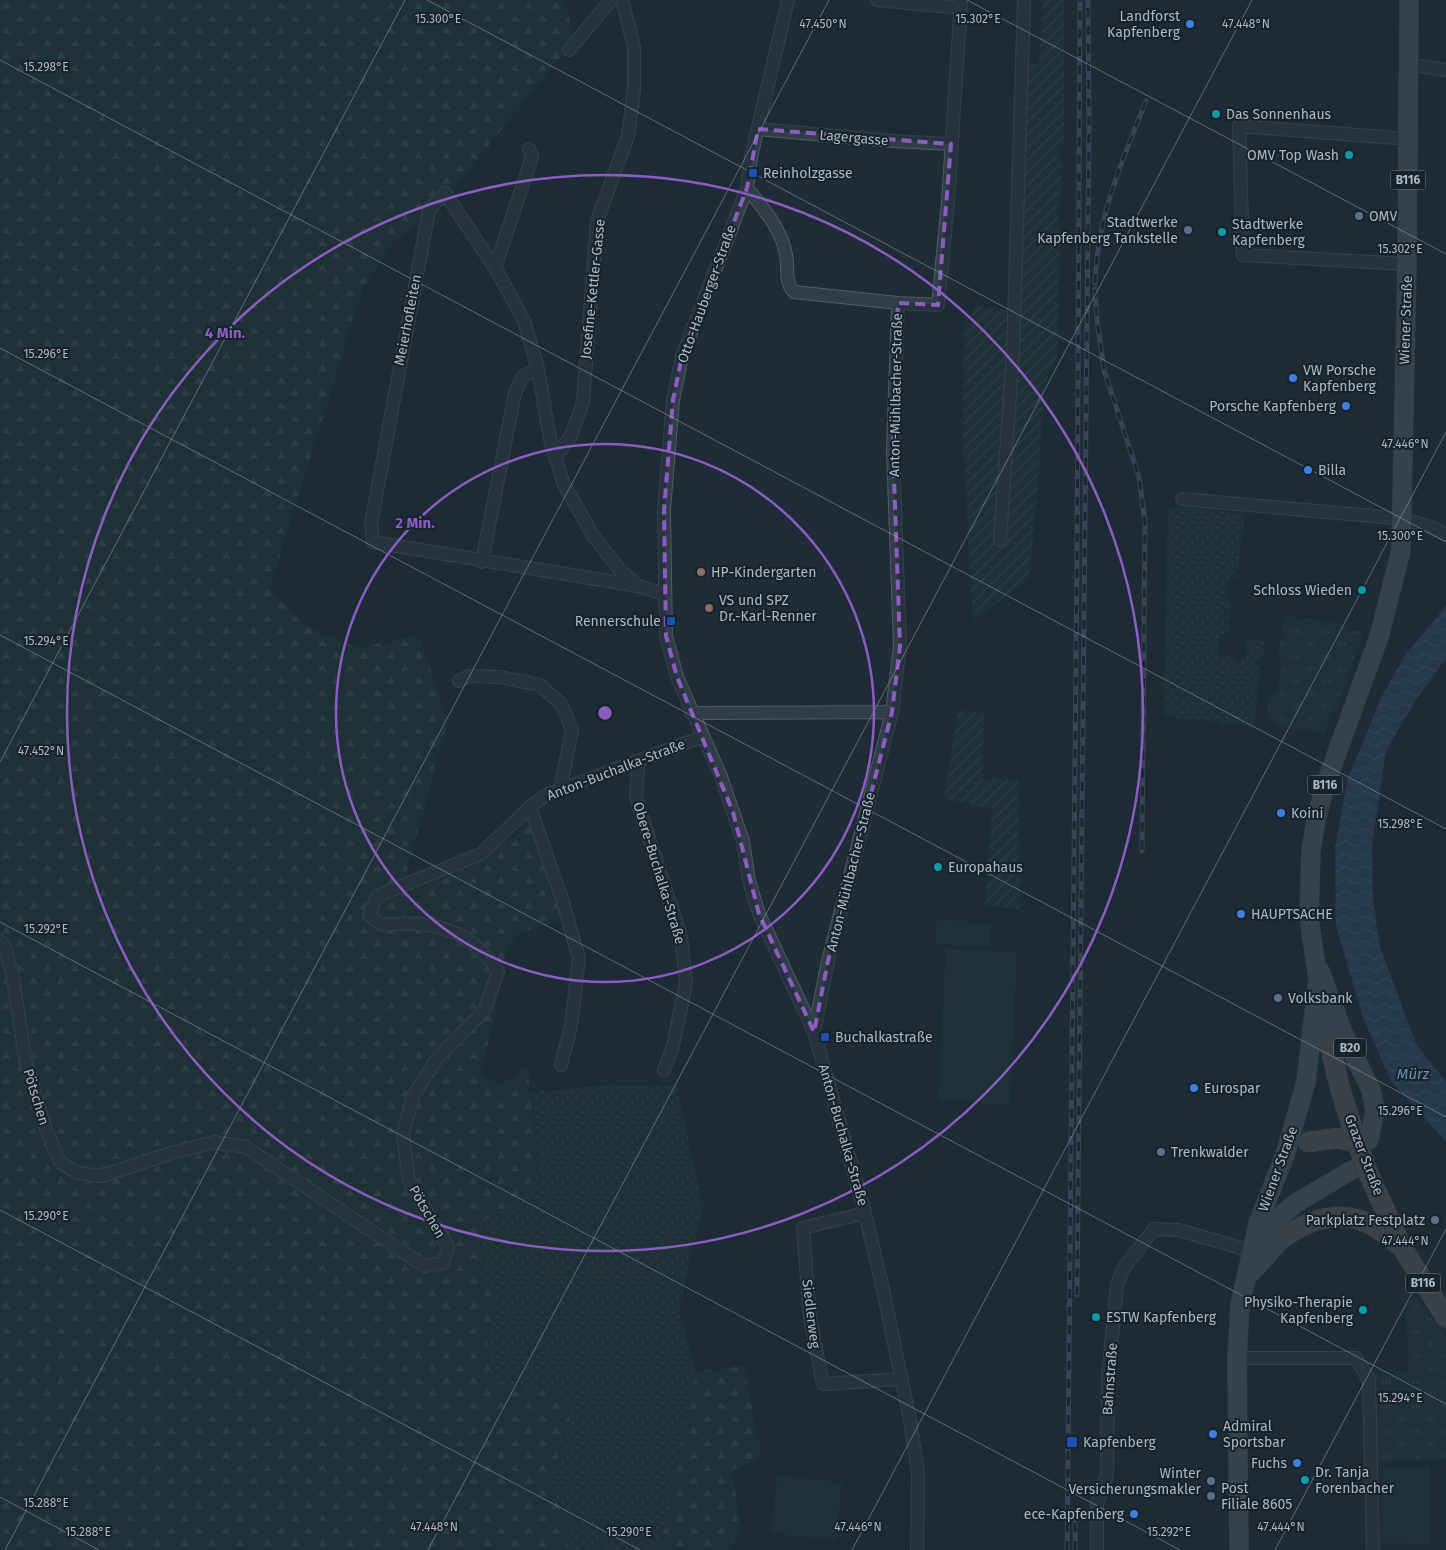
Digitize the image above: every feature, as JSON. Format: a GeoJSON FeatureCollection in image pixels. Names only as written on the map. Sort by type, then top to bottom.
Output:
{"type":"FeatureCollection","features":[{"type":"Feature","properties":{"kind":"highway","name":"Grazer Straße"},"geometry":{"type":"LineString","coordinates":[[1330,1045],[1340,1088],[1363,1141],[1361,1173],[1382,1221]]}},
{"type":"Feature","properties":{"kind":"highway"},"geometry":{"type":"LineString","coordinates":[[1308,1142],[1338,1138],[1363,1141]]}},
{"type":"Feature","properties":{"kind":"highway"},"geometry":{"type":"LineString","coordinates":[[1283,1238],[1299,1226],[1331,1216],[1382,1221]]}},
{"type":"Feature","properties":{"kind":"highway","name":"B116"},"geometry":{"type":"LineString","coordinates":[[1382,1221],[1402,1247],[1446,1318]]}},
{"type":"Feature","properties":{"kind":"main road","name":"Wiener Straße"},"geometry":{"type":"LineString","coordinates":[[1252,1251],[1258,1223],[1285,1155],[1306,1082],[1318,979],[1309,918],[1309,881],[1316,820],[1326,782],[1379,637],[1400,553],[1403,520],[1409,140],[1409,0]]}},
{"type":"Feature","properties":{"kind":"main road","name":"Wiener Straße"},"geometry":{"type":"LineString","coordinates":[[1314,957],[1342,1030],[1371,1090],[1375,1110],[1363,1141]]}},
{"type":"Feature","properties":{"kind":"main road","name":"Grazer Straße"},"geometry":{"type":"LineString","coordinates":[[1318,979],[1330,1045]]}},
{"type":"Feature","properties":{"kind":"main road"},"geometry":{"type":"LineString","coordinates":[[1285,1155],[1308,1142]]}},
{"type":"Feature","properties":{"kind":"main road","name":"Wiener Straße"},"geometry":{"type":"LineString","coordinates":[[1252,1251],[1270,1228],[1296,1203],[1361,1173]]}},
{"type":"Feature","properties":{"kind":"main road"},"geometry":{"type":"LineString","coordinates":[[1245,1279],[1283,1238]]}},
{"type":"Feature","properties":{"kind":"main road"},"geometry":{"type":"LineString","coordinates":[[1239,1550],[1237,1358],[1240,1306],[1252,1251]]}},
{"type":"Feature","properties":{"kind":"street"},"geometry":{"type":"LineString","coordinates":[[569,50],[611,0]]}},
{"type":"Feature","properties":{"kind":"street","name":"Josefine-Kettler-Gasse"},"geometry":{"type":"LineString","coordinates":[[555,457],[572,436],[583,402],[597,221],[628,136],[634,90],[634,47],[622,0]]}},
{"type":"Feature","properties":{"kind":"street","name":"Otto-Hauberger-Straße"},"geometry":{"type":"LineString","coordinates":[[665,594],[664,510],[668,450],[673,400],[682,356],[747,188],[746,181],[788,0]]}},
{"type":"Feature","properties":{"kind":"street"},"geometry":{"type":"LineString","coordinates":[[877,0],[961,4]]}},
{"type":"Feature","properties":{"kind":"street"},"geometry":{"type":"LineString","coordinates":[[1000,540],[1013,351],[1024,0]]}},
{"type":"Feature","properties":{"kind":"street","name":"Anton-Mühlbacher-Straße"},"geometry":{"type":"LineString","coordinates":[[814,1032],[828,961],[892,712],[900,646],[893,451],[898,303],[938,305],[961,4]]}},
{"type":"Feature","properties":{"kind":"street"},"geometry":{"type":"LineString","coordinates":[[1408,64],[1446,70]]}},
{"type":"Feature","properties":{"kind":"street"},"geometry":{"type":"LineString","coordinates":[[1407,264],[1243,255],[1240,126],[1409,140]]}},
{"type":"Feature","properties":{"kind":"street","name":"Lagergasse"},"geometry":{"type":"LineString","coordinates":[[758,129],[893,142],[951,144]]}},
{"type":"Feature","properties":{"kind":"street"},"geometry":{"type":"LineString","coordinates":[[495,268],[532,157],[529,150]]}},
{"type":"Feature","properties":{"kind":"street"},"geometry":{"type":"LineString","coordinates":[[747,188],[770,217],[782,239],[786,254],[789,287],[794,292],[898,303]]}},
{"type":"Feature","properties":{"kind":"street","name":"Meierhofleiten"},"geometry":{"type":"LineString","coordinates":[[638,586],[619,569],[592,534],[563,482],[555,457],[538,369],[524,321],[495,268],[445,193],[429,210],[372,524],[373,542],[482,562],[530,567],[638,586],[665,594]]}},
{"type":"Feature","properties":{"kind":"street"},"geometry":{"type":"LineString","coordinates":[[482,562],[515,392],[523,376],[538,369]]}},
{"type":"Feature","properties":{"kind":"street"},"geometry":{"type":"LineString","coordinates":[[1182,499],[1403,520],[1439,530],[1446,535]]}},
{"type":"Feature","properties":{"kind":"street","name":"Anton-Buchalka-Straße"},"geometry":{"type":"LineString","coordinates":[[665,594],[666,636],[670,657],[691,713],[720,774],[743,841],[749,881],[759,914],[814,1032],[864,1213],[902,1379],[918,1473],[917,1550]]}},
{"type":"Feature","properties":{"kind":"street"},"geometry":{"type":"LineString","coordinates":[[459,681],[470,676],[500,677],[540,686],[562,705],[572,730],[560,790]]}},
{"type":"Feature","properties":{"kind":"street"},"geometry":{"type":"LineString","coordinates":[[691,713],[892,712]]}},
{"type":"Feature","properties":{"kind":"street","name":"Anton-Buchalka-Straße"},"geometry":{"type":"LineString","coordinates":[[560,1065],[571,1026],[579,959],[563,902],[530,807],[546,795],[702,737]]}},
{"type":"Feature","properties":{"kind":"street","name":"Obere-Buchalka-Straße"},"geometry":{"type":"LineString","coordinates":[[638,762],[636,798],[681,937],[686,983],[673,1046],[664,1070]]}},
{"type":"Feature","properties":{"kind":"street","name":"Pötschen"},"geometry":{"type":"LineString","coordinates":[[0,941],[4,945],[12,972],[25,1058],[46,1130],[60,1162],[77,1173],[102,1176],[171,1153],[214,1142],[246,1147],[424,1266],[443,1263],[448,1247],[409,1181],[402,1134],[413,1096],[436,1060],[485,1009],[498,972],[487,954],[469,939],[435,926],[400,923],[382,925],[369,915],[377,896],[481,854],[530,807]]}},
{"type":"Feature","properties":{"kind":"street","name":"Siedlerweg"},"geometry":{"type":"LineString","coordinates":[[864,1213],[803,1228],[810,1318],[818,1367],[823,1384],[902,1379]]}},
{"type":"Feature","properties":{"kind":"street","name":"Bahnstraße"},"geometry":{"type":"LineString","coordinates":[[1097,1550],[1096,1504],[1107,1475],[1108,1377],[1117,1285],[1123,1269],[1154,1229],[1179,1230],[1252,1251]]}},
{"type":"Feature","properties":{"kind":"street"},"geometry":{"type":"LineString","coordinates":[[1237,1358],[1356,1358],[1369,1380],[1373,1550]]}},
{"type":"Feature","properties":{"kind":"highlighted area"},"geometry":{"type":"Polygon","coordinates":[[[758,129],[951,144],[938,305],[898,303],[893,451],[900,646],[892,712],[828,961],[814,1032],[759,914],[733,812],[677,677],[666,636],[664,510],[673,400],[682,356],[747,188],[758,129]]]}},
{"type":"Feature","properties":{"kind":"green space"},"geometry":{"type":"Polygon","coordinates":[[[0,0],[564,0],[575,39],[439,207],[393,242],[364,285],[270,588],[304,625],[358,648],[414,636],[421,640],[448,722],[407,871],[416,891],[483,860],[535,819],[562,921],[516,934],[504,959],[495,1017],[480,1072],[500,1086],[527,1066],[541,1169],[517,1200],[484,1221],[487,1250],[482,1273],[492,1285],[493,1312],[487,1344],[491,1377],[513,1392],[543,1387],[566,1397],[570,1422],[549,1476],[563,1513],[569,1550],[0,1550],[0,0]]]}},
{"type":"Feature","properties":{"kind":"green space"},"geometry":{"type":"Polygon","coordinates":[[[1043,0],[1064,0],[1064,146],[1060,151],[1062,168],[1058,223],[1061,230],[1057,357],[1044,385],[1038,486],[1029,578],[973,622],[963,443],[964,322],[970,322],[974,306],[1014,311],[1021,62],[1039,64],[1043,0]]]}},
{"type":"Feature","properties":{"kind":"green space"},"geometry":{"type":"Polygon","coordinates":[[[1168,507],[1193,508],[1245,515],[1237,578],[1228,581],[1226,596],[1232,605],[1228,634],[1220,635],[1218,655],[1245,660],[1246,639],[1264,640],[1254,727],[1165,716],[1163,713],[1168,507]]]}},
{"type":"Feature","properties":{"kind":"green space"},"geometry":{"type":"Polygon","coordinates":[[[1285,616],[1348,625],[1348,630],[1359,631],[1363,635],[1335,712],[1332,712],[1325,732],[1279,727],[1266,718],[1270,692],[1277,693],[1282,659],[1277,658],[1285,616]]]}},
{"type":"Feature","properties":{"kind":"green space"},"geometry":{"type":"Polygon","coordinates":[[[958,711],[984,712],[982,779],[1019,779],[1020,909],[985,906],[992,809],[944,799],[958,711]]]}},
{"type":"Feature","properties":{"kind":"green space"},"geometry":{"type":"Polygon","coordinates":[[[937,919],[991,923],[989,947],[935,944],[937,919]]]}},
{"type":"Feature","properties":{"kind":"green space"},"geometry":{"type":"Polygon","coordinates":[[[946,948],[1017,952],[1010,1105],[938,1101],[946,948]]]}},
{"type":"Feature","properties":{"kind":"green space"},"geometry":{"type":"Polygon","coordinates":[[[609,1085],[677,1086],[703,1207],[679,1309],[696,1372],[658,1550],[569,1550],[563,1513],[549,1476],[570,1422],[543,1387],[513,1392],[491,1377],[487,1344],[493,1312],[482,1273],[487,1250],[484,1221],[517,1200],[541,1169],[532,1092],[609,1085]]]}},
{"type":"Feature","properties":{"kind":"green space"},"geometry":{"type":"Polygon","coordinates":[[[1416,1297],[1446,1337],[1446,1459],[1377,1462],[1374,1375],[1408,1370],[1406,1302],[1416,1297]]]}},
{"type":"Feature","properties":{"kind":"green space"},"geometry":{"type":"Polygon","coordinates":[[[744,1366],[762,1459],[732,1470],[741,1529],[729,1550],[658,1550],[696,1372],[744,1366]]]}},
{"type":"Feature","properties":{"kind":"green space"},"geometry":{"type":"Polygon","coordinates":[[[1383,1466],[1430,1466],[1430,1544],[1382,1543],[1383,1466]]]}},
{"type":"Feature","properties":{"kind":"green space"},"geometry":{"type":"Polygon","coordinates":[[[778,1475],[842,1482],[836,1540],[770,1533],[778,1475]]]}},
{"type":"Feature","properties":{"kind":"water","name":"Mürz"},"geometry":{"type":"Polygon","coordinates":[[[1446,606],[1446,658],[1416,700],[1386,751],[1372,846],[1373,900],[1380,947],[1416,1044],[1446,1082],[1446,1142],[1391,1081],[1364,1020],[1336,926],[1335,847],[1348,778],[1382,696],[1406,654],[1446,606]]]}},
{"type":"Feature","properties":{"kind":"railway"},"geometry":{"type":"LineString","coordinates":[[1067,1550],[1077,560],[1080,0]]}},
{"type":"Feature","properties":{"kind":"railway"},"geometry":{"type":"LineString","coordinates":[[1077,1295],[1089,129],[1088,0]]}},
{"type":"Feature","properties":{"kind":"railway"},"geometry":{"type":"LineString","coordinates":[[1095,283],[1101,234],[1112,190],[1146,101]]}},
{"type":"Feature","properties":{"kind":"railway"},"geometry":{"type":"LineString","coordinates":[[1095,289],[1104,370],[1139,477],[1145,523],[1142,851]]}},
{"type":"Feature","properties":{"kind":"railway"},"geometry":{"type":"LineString","coordinates":[[1075,1517],[1075,1550]]}},
{"type":"Feature","properties":{"kind":"place","name":"Landforst Kapfenberg"},"geometry":{"type":"Point","coordinates":[1190,24]}},
{"type":"Feature","properties":{"kind":"place","name":"Das Sonnenhaus"},"geometry":{"type":"Point","coordinates":[1216,114]}},
{"type":"Feature","properties":{"kind":"place","name":"OMV Top Wash"},"geometry":{"type":"Point","coordinates":[1349,155]}},
{"type":"Feature","properties":{"kind":"place","name":"Reinholzgasse"},"geometry":{"type":"Point","coordinates":[753,173]}},
{"type":"Feature","properties":{"kind":"place","name":"OMV"},"geometry":{"type":"Point","coordinates":[1359,216]}},
{"type":"Feature","properties":{"kind":"place","name":"Stadtwerke Kapfenberg Tankstelle"},"geometry":{"type":"Point","coordinates":[1188,230]}},
{"type":"Feature","properties":{"kind":"place","name":"Stadtwerke Kapfenberg"},"geometry":{"type":"Point","coordinates":[1222,232]}},
{"type":"Feature","properties":{"kind":"place","name":"VW Porsche Kapfenberg"},"geometry":{"type":"Point","coordinates":[1293,378]}},
{"type":"Feature","properties":{"kind":"place","name":"Porsche Kapfenberg"},"geometry":{"type":"Point","coordinates":[1346,406]}},
{"type":"Feature","properties":{"kind":"place","name":"Billa"},"geometry":{"type":"Point","coordinates":[1308,470]}},
{"type":"Feature","properties":{"kind":"place","name":"HP-Kindergarten"},"geometry":{"type":"Point","coordinates":[701,572]}},
{"type":"Feature","properties":{"kind":"place","name":"Schloss Wieden"},"geometry":{"type":"Point","coordinates":[1362,590]}},
{"type":"Feature","properties":{"kind":"place","name":"VS und SPZ Dr.-Karl-Renner"},"geometry":{"type":"Point","coordinates":[709,608]}},
{"type":"Feature","properties":{"kind":"place","name":"Rennerschule"},"geometry":{"type":"Point","coordinates":[671,621]}},
{"type":"Feature","properties":{"kind":"place","name":"Koini"},"geometry":{"type":"Point","coordinates":[1281,813]}},
{"type":"Feature","properties":{"kind":"place","name":"Europahaus"},"geometry":{"type":"Point","coordinates":[938,867]}},
{"type":"Feature","properties":{"kind":"place","name":"HAUPTSACHE"},"geometry":{"type":"Point","coordinates":[1241,914]}},
{"type":"Feature","properties":{"kind":"place","name":"Volksbank"},"geometry":{"type":"Point","coordinates":[1278,998]}},
{"type":"Feature","properties":{"kind":"place","name":"Buchalkastraße"},"geometry":{"type":"Point","coordinates":[825,1037]}},
{"type":"Feature","properties":{"kind":"place","name":"Eurospar"},"geometry":{"type":"Point","coordinates":[1194,1088]}},
{"type":"Feature","properties":{"kind":"place","name":"Trenkwalder"},"geometry":{"type":"Point","coordinates":[1161,1152]}},
{"type":"Feature","properties":{"kind":"place","name":"Parkplatz Festplatz"},"geometry":{"type":"Point","coordinates":[1435,1220]}},
{"type":"Feature","properties":{"kind":"place","name":"Physiko-Therapie Kapfenberg"},"geometry":{"type":"Point","coordinates":[1363,1310]}},
{"type":"Feature","properties":{"kind":"place","name":"ESTW Kapfenberg"},"geometry":{"type":"Point","coordinates":[1096,1317]}},
{"type":"Feature","properties":{"kind":"place","name":"Admiral Sportsbar"},"geometry":{"type":"Point","coordinates":[1213,1434]}},
{"type":"Feature","properties":{"kind":"place","name":"Kapfenberg"},"geometry":{"type":"Point","coordinates":[1072,1442]}},
{"type":"Feature","properties":{"kind":"place","name":"Fuchs"},"geometry":{"type":"Point","coordinates":[1297,1463]}},
{"type":"Feature","properties":{"kind":"place","name":"Dr. Tanja Forenbacher"},"geometry":{"type":"Point","coordinates":[1305,1480]}},
{"type":"Feature","properties":{"kind":"place","name":"Winter Versicherungsmakler"},"geometry":{"type":"Point","coordinates":[1211,1481]}},
{"type":"Feature","properties":{"kind":"place","name":"Post Filiale 8605"},"geometry":{"type":"Point","coordinates":[1211,1496]}},
{"type":"Feature","properties":{"kind":"place","name":"ece-Kapfenberg"},"geometry":{"type":"Point","coordinates":[1134,1514]}}]}
